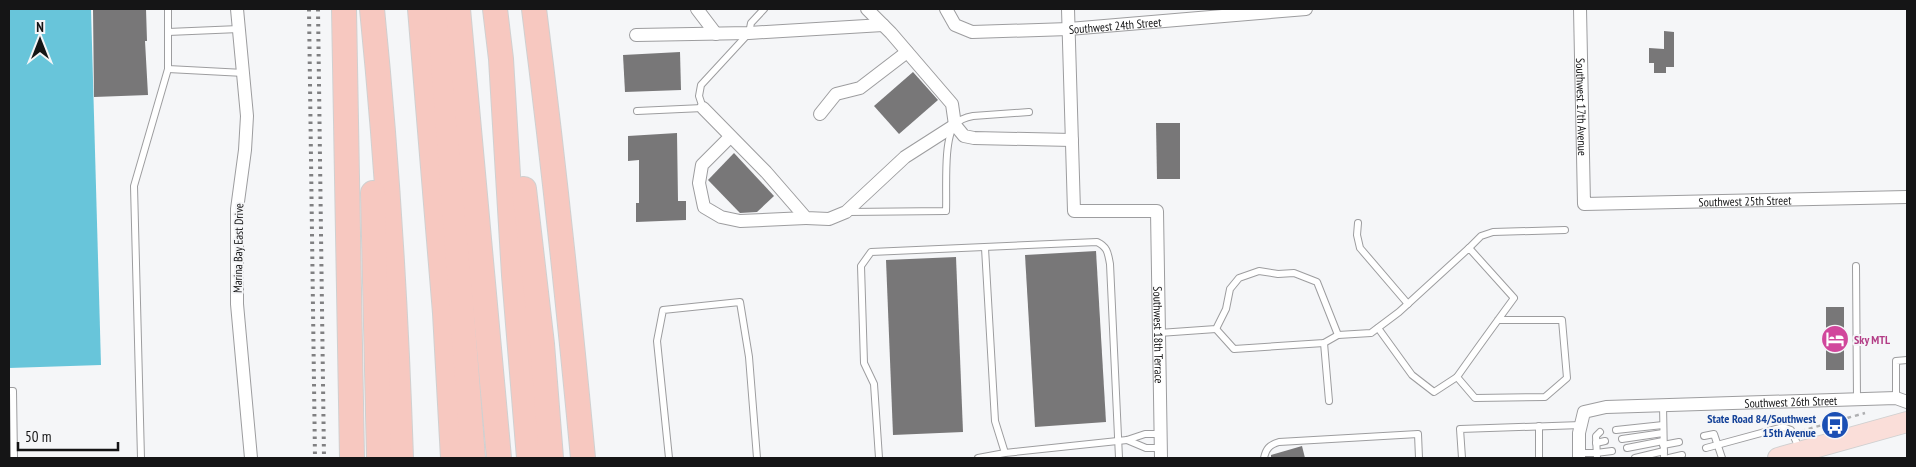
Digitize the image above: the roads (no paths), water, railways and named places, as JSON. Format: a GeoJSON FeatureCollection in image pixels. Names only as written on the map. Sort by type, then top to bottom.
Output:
{"type":"FeatureCollection","features":[{"type":"Feature","properties":{"kind":"highway"},"geometry":{"type":"LineString","coordinates":[[344,9],[352,458]]}},
{"type":"Feature","properties":{"kind":"highway"},"geometry":{"type":"LineString","coordinates":[[371,9],[379,458]]}},
{"type":"Feature","properties":{"kind":"highway"},"geometry":{"type":"LineString","coordinates":[[371,9],[380,90],[395,284],[401,458]]}},
{"type":"Feature","properties":{"kind":"highway"},"geometry":{"type":"LineString","coordinates":[[409,9],[431,300],[440,458]]}},
{"type":"Feature","properties":{"kind":"highway"},"geometry":{"type":"LineString","coordinates":[[420,9],[445,313],[453,458]]}},
{"type":"Feature","properties":{"kind":"highway"},"geometry":{"type":"LineString","coordinates":[[439,9],[473,458]]}},
{"type":"Feature","properties":{"kind":"highway"},"geometry":{"type":"LineString","coordinates":[[458,9],[500,458]]}},
{"type":"Feature","properties":{"kind":"highway"},"geometry":{"type":"LineString","coordinates":[[495,9],[501,59],[514,275],[529,458]]}},
{"type":"Feature","properties":{"kind":"highway"},"geometry":{"type":"LineString","coordinates":[[534,9],[560,222],[565,292],[583,458]]}},
{"type":"Feature","properties":{"kind":"highway"},"geometry":{"type":"LineString","coordinates":[[501,59],[519,157],[528,222],[542,344],[551,458]]}},
{"type":"Feature","properties":{"kind":"highway"},"geometry":{"type":"LineString","coordinates":[[560,222],[579,289],[588,378],[599,458]]}},
{"type":"Feature","properties":{"kind":"main road"},"geometry":{"type":"LineString","coordinates":[[1778,458],[1797,443],[1907,422]]}},
{"type":"Feature","properties":{"kind":"street","name":"Marina Bay East Drive"},"geometry":{"type":"LineString","coordinates":[[237,9],[247,116],[245,150],[237,209],[237,304],[251,458]]}},
{"type":"Feature","properties":{"kind":"street"},"geometry":{"type":"LineString","coordinates":[[697,9],[716,34]]}},
{"type":"Feature","properties":{"kind":"street"},"geometry":{"type":"LineString","coordinates":[[867,9],[952,104],[955,125],[964,136],[974,138],[1072,140],[1068,9]]}},
{"type":"Feature","properties":{"kind":"street","name":"Southwest 24th Street"},"geometry":{"type":"LineString","coordinates":[[946,9],[955,25],[972,32],[1068,29],[1285,9],[1306,9]]}},
{"type":"Feature","properties":{"kind":"street","name":"Southwest 17th Avenue"},"geometry":{"type":"LineString","coordinates":[[1580,9],[1584,204]]}},
{"type":"Feature","properties":{"kind":"street"},"geometry":{"type":"LineString","coordinates":[[636,35],[749,33],[883,25]]}},
{"type":"Feature","properties":{"kind":"street"},"geometry":{"type":"LineString","coordinates":[[820,114],[836,94],[860,88],[907,52]]}},
{"type":"Feature","properties":{"kind":"street"},"geometry":{"type":"LineString","coordinates":[[703,108],[766,172],[806,218]]}},
{"type":"Feature","properties":{"kind":"street"},"geometry":{"type":"LineString","coordinates":[[730,137],[702,165],[699,183],[704,207],[721,217],[740,222],[806,218],[829,219],[846,212],[905,157],[955,125]]}},
{"type":"Feature","properties":{"kind":"street","name":"Southwest 18th Terrace"},"geometry":{"type":"LineString","coordinates":[[1072,140],[1074,212],[1156,212],[1161,453]]}},
{"type":"Feature","properties":{"kind":"street","name":"Southwest 25th Street"},"geometry":{"type":"LineString","coordinates":[[1584,204],[1907,197]]}},
{"type":"Feature","properties":{"kind":"street","name":"Southwest 26th Street"},"geometry":{"type":"LineString","coordinates":[[1582,418],[1606,407],[1857,399],[1902,400]]}},
{"type":"Feature","properties":{"kind":"street"},"geometry":{"type":"LineString","coordinates":[[1579,456],[1579,433],[1582,418]]}},
{"type":"Feature","properties":{"kind":"lane"},"geometry":{"type":"LineString","coordinates":[[141,458],[134,186],[168,69],[168,9]]}},
{"type":"Feature","properties":{"kind":"lane"},"geometry":{"type":"LineString","coordinates":[[637,111],[703,108],[699,96],[701,85],[749,33],[751,23],[764,9]]}},
{"type":"Feature","properties":{"kind":"lane"},"geometry":{"type":"LineString","coordinates":[[168,32],[239,29]]}},
{"type":"Feature","properties":{"kind":"lane"},"geometry":{"type":"LineString","coordinates":[[168,69],[244,74]]}},
{"type":"Feature","properties":{"kind":"lane"},"geometry":{"type":"LineString","coordinates":[[846,212],[946,212],[947,146],[955,125],[967,117],[1029,112]]}},
{"type":"Feature","properties":{"kind":"lane"},"geometry":{"type":"LineString","coordinates":[[1358,223],[1357,235],[1360,248],[1408,304]]}},
{"type":"Feature","properties":{"kind":"lane"},"geometry":{"type":"LineString","coordinates":[[1216,329],[1234,348],[1324,343],[1338,335],[1371,332],[1408,304],[1481,236],[1492,232],[1565,230]]}},
{"type":"Feature","properties":{"kind":"lane"},"geometry":{"type":"LineString","coordinates":[[879,458],[874,384],[864,364],[861,266],[871,252],[1097,242],[1108,250],[1110,264],[1119,458]]}},
{"type":"Feature","properties":{"kind":"lane"},"geometry":{"type":"LineString","coordinates":[[985,248],[995,421],[1005,453]]}},
{"type":"Feature","properties":{"kind":"lane"},"geometry":{"type":"LineString","coordinates":[[1378,328],[1412,375],[1434,392],[1457,377],[1514,298],[1468,248]]}},
{"type":"Feature","properties":{"kind":"lane"},"geometry":{"type":"LineString","coordinates":[[1856,266],[1857,399]]}},
{"type":"Feature","properties":{"kind":"lane"},"geometry":{"type":"LineString","coordinates":[[1216,329],[1226,309],[1230,289],[1240,278],[1259,271],[1278,274],[1294,273],[1317,282],[1338,335]]}},
{"type":"Feature","properties":{"kind":"lane"},"geometry":{"type":"LineString","coordinates":[[669,458],[658,341],[663,310],[740,302],[749,357],[757,458]]}},
{"type":"Feature","properties":{"kind":"lane"},"geometry":{"type":"LineString","coordinates":[[1457,377],[1475,398],[1545,397],[1567,378],[1562,320],[1498,320]]}},
{"type":"Feature","properties":{"kind":"lane"},"geometry":{"type":"LineString","coordinates":[[1158,333],[1216,329]]}},
{"type":"Feature","properties":{"kind":"lane"},"geometry":{"type":"LineString","coordinates":[[1324,343],[1329,401]]}},
{"type":"Feature","properties":{"kind":"lane"},"geometry":{"type":"LineString","coordinates":[[1902,400],[1896,361],[1906,360]]}},
{"type":"Feature","properties":{"kind":"lane"},"geometry":{"type":"LineString","coordinates":[[9,391],[13,391],[14,458]]}},
{"type":"Feature","properties":{"kind":"lane"},"geometry":{"type":"LineString","coordinates":[[1663,405],[1664,449]]}},
{"type":"Feature","properties":{"kind":"lane"},"geometry":{"type":"LineString","coordinates":[[1462,458],[1460,429],[1539,426],[1582,418]]}},
{"type":"Feature","properties":{"kind":"lane"},"geometry":{"type":"LineString","coordinates":[[1616,430],[1663,425]]}},
{"type":"Feature","properties":{"kind":"lane"},"geometry":{"type":"LineString","coordinates":[[1539,426],[1539,458]]}},
{"type":"Feature","properties":{"kind":"lane"},"geometry":{"type":"LineString","coordinates":[[1706,448],[1783,428],[1788,428],[1797,443]]}},
{"type":"Feature","properties":{"kind":"lane"},"geometry":{"type":"LineString","coordinates":[[1596,456],[1596,436],[1600,432]]}},
{"type":"Feature","properties":{"kind":"lane"},"geometry":{"type":"LineString","coordinates":[[1622,439],[1663,433]]}},
{"type":"Feature","properties":{"kind":"lane"},"geometry":{"type":"LineString","coordinates":[[978,458],[1005,453],[1127,440],[1145,434],[1160,434]]}},
{"type":"Feature","properties":{"kind":"lane"},"geometry":{"type":"LineString","coordinates":[[1264,458],[1266,450],[1271,444],[1279,442],[1418,434],[1419,458]]}},
{"type":"Feature","properties":{"kind":"lane"},"geometry":{"type":"LineString","coordinates":[[1704,436],[1714,434],[1722,458]]}},
{"type":"Feature","properties":{"kind":"lane"},"geometry":{"type":"LineString","coordinates":[[1127,440],[1161,453]]}},
{"type":"Feature","properties":{"kind":"lane"},"geometry":{"type":"LineString","coordinates":[[1596,443],[1606,441]]}},
{"type":"Feature","properties":{"kind":"lane"},"geometry":{"type":"LineString","coordinates":[[1635,458],[1679,442]]}},
{"type":"Feature","properties":{"kind":"lane"},"geometry":{"type":"LineString","coordinates":[[1627,448],[1664,449]]}},
{"type":"Feature","properties":{"kind":"lane"},"geometry":{"type":"LineString","coordinates":[[1579,456],[1596,456],[1612,451]]}},
{"type":"Feature","properties":{"kind":"lane"},"geometry":{"type":"LineString","coordinates":[[1669,458],[1682,455]]}},
{"type":"Feature","properties":{"kind":"water"},"geometry":{"type":"Polygon","coordinates":[[[9,9],[91,9],[101,365],[9,368],[9,9]]]}},
{"type":"Feature","properties":{"kind":"railway"},"geometry":{"type":"LineString","coordinates":[[309,9],[315,458]]}},
{"type":"Feature","properties":{"kind":"railway"},"geometry":{"type":"LineString","coordinates":[[318,9],[324,458]]}},
{"type":"Feature","properties":{"kind":"place","name":"Sky MTL"},"geometry":{"type":"Point","coordinates":[1835,339]}},
{"type":"Feature","properties":{"kind":"place","name":"State Road 84/Southwest 15th Avenue"},"geometry":{"type":"Point","coordinates":[1835,425]}}]}
